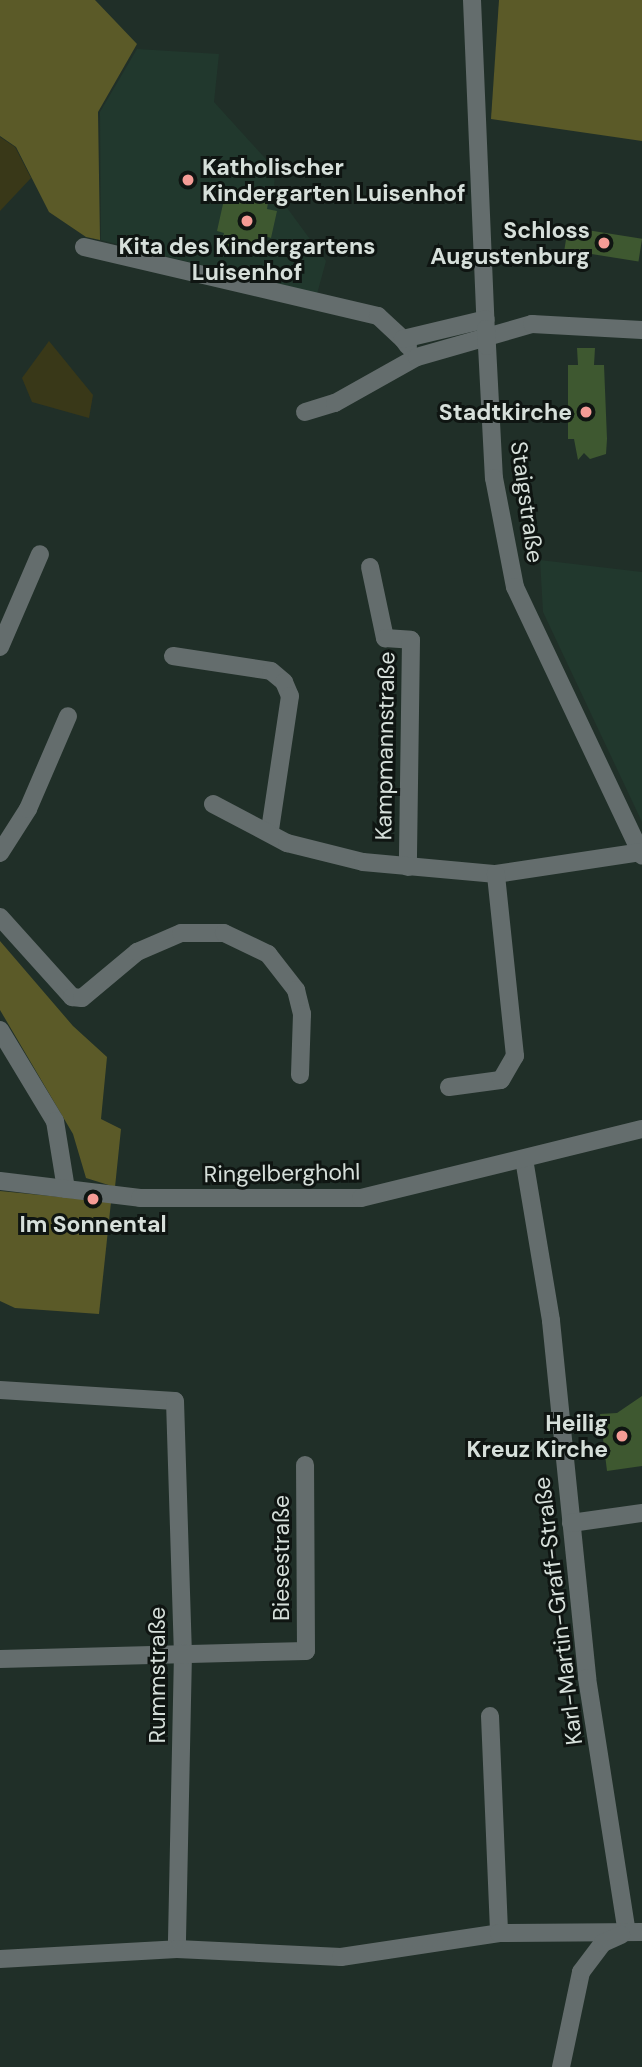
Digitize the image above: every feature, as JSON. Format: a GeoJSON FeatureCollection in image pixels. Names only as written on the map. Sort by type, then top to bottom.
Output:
{"type":"FeatureCollection","features":[{"type":"Feature","properties":{"kind":"street","name":"Staigstraße"},"geometry":{"type":"LineString","coordinates":[[472,0],[494,478],[511,575],[586,745],[642,853]]}},
{"type":"Feature","properties":{"kind":"street"},"geometry":{"type":"LineString","coordinates":[[84,247],[378,316],[417,357]]}},
{"type":"Feature","properties":{"kind":"street"},"geometry":{"type":"LineString","coordinates":[[305,412],[335,403],[417,357],[543,323],[642,330]]}},
{"type":"Feature","properties":{"kind":"street"},"geometry":{"type":"LineString","coordinates":[[402,339],[486,331]]}},
{"type":"Feature","properties":{"kind":"street"},"geometry":{"type":"LineString","coordinates":[[0,647],[40,554]]}},
{"type":"Feature","properties":{"kind":"street","name":"Kampmannstraße"},"geometry":{"type":"LineString","coordinates":[[370,567],[385,638],[411,640],[408,867]]}},
{"type":"Feature","properties":{"kind":"street"},"geometry":{"type":"LineString","coordinates":[[173,656],[271,671],[284,682],[290,695],[270,830]]}},
{"type":"Feature","properties":{"kind":"street"},"geometry":{"type":"LineString","coordinates":[[0,853],[28,809],[68,716]]}},
{"type":"Feature","properties":{"kind":"street","name":"Kampmannstraße"},"geometry":{"type":"LineString","coordinates":[[213,804],[319,855],[408,867],[496,874],[642,853]]}},
{"type":"Feature","properties":{"kind":"street"},"geometry":{"type":"LineString","coordinates":[[449,1087],[501,1080],[515,1056],[496,874]]}},
{"type":"Feature","properties":{"kind":"street"},"geometry":{"type":"LineString","coordinates":[[0,917],[72,997],[82,998],[137,952],[181,933],[223,933],[268,954],[296,990],[302,1014],[300,1075]]}},
{"type":"Feature","properties":{"kind":"street"},"geometry":{"type":"LineString","coordinates":[[0,1030],[55,1121],[66,1189]]}},
{"type":"Feature","properties":{"kind":"street","name":"Ringelberghohl"},"geometry":{"type":"LineString","coordinates":[[0,1181],[140,1198],[361,1198],[642,1129]]}},
{"type":"Feature","properties":{"kind":"street","name":"Karl-Martin-Graff-Straße"},"geometry":{"type":"LineString","coordinates":[[524,1159],[551,1321],[587,1678],[635,1932]]}},
{"type":"Feature","properties":{"kind":"street","name":"Rummstraße"},"geometry":{"type":"LineString","coordinates":[[0,1390],[175,1401],[183,1653],[177,1949]]}},
{"type":"Feature","properties":{"kind":"street","name":"Biesestraße"},"geometry":{"type":"LineString","coordinates":[[183,1653],[306,1651],[304,1465]]}},
{"type":"Feature","properties":{"kind":"street"},"geometry":{"type":"LineString","coordinates":[[571,1523],[642,1513]]}},
{"type":"Feature","properties":{"kind":"street"},"geometry":{"type":"LineString","coordinates":[[0,1659],[183,1653]]}},
{"type":"Feature","properties":{"kind":"street"},"geometry":{"type":"LineString","coordinates":[[490,1716],[499,1933]]}},
{"type":"Feature","properties":{"kind":"street"},"geometry":{"type":"LineString","coordinates":[[0,1959],[177,1949],[341,1956],[499,1933],[635,1932]]}},
{"type":"Feature","properties":{"kind":"street"},"geometry":{"type":"LineString","coordinates":[[568,2065],[581,1972],[603,1943],[635,1932]]}},
{"type":"Feature","properties":{"kind":"shaded area"},"geometry":{"type":"Polygon","coordinates":[[[0,0],[95,0],[137,44],[98,112],[100,240],[86,237],[49,212],[16,147],[0,136],[0,0]]]}},
{"type":"Feature","properties":{"kind":"shaded area"},"geometry":{"type":"Polygon","coordinates":[[[499,0],[642,0],[642,141],[491,119],[499,0]]]}},
{"type":"Feature","properties":{"kind":"shaded area","name":"Katholischer Kindergarten Luisenhof"},"geometry":{"type":"Polygon","coordinates":[[[137,49],[219,54],[214,102],[275,169],[274,190],[326,261],[317,294],[101,240],[100,112],[137,49]]]}},
{"type":"Feature","properties":{"kind":"shaded area"},"geometry":{"type":"Polygon","coordinates":[[[0,137],[15,147],[31,178],[0,211],[0,137]]]}},
{"type":"Feature","properties":{"kind":"shaded area"},"geometry":{"type":"Polygon","coordinates":[[[49,341],[93,395],[89,418],[32,402],[22,378],[49,341]]]}},
{"type":"Feature","properties":{"kind":"shaded area"},"geometry":{"type":"Polygon","coordinates":[[[540,560],[642,572],[642,822],[543,612],[540,560]]]}},
{"type":"Feature","properties":{"kind":"shaded area"},"geometry":{"type":"Polygon","coordinates":[[[0,941],[73,1026],[107,1057],[101,1119],[121,1129],[115,1187],[86,1178],[73,1134],[0,1010],[0,941]]]}},
{"type":"Feature","properties":{"kind":"shaded area"},"geometry":{"type":"Polygon","coordinates":[[[0,1191],[111,1202],[99,1314],[15,1308],[0,1301],[0,1191]]]}},
{"type":"Feature","properties":{"kind":"building","name":"Kita des Kindergartens Luisenhof"},"geometry":{"type":"Polygon","coordinates":[[[227,186],[269,196],[267,209],[277,211],[271,238],[261,235],[257,255],[221,247],[224,233],[217,231],[227,186]]]}},
{"type":"Feature","properties":{"kind":"building","name":"Schloss Augustenburg"},"geometry":{"type":"Polygon","coordinates":[[[568,227],[642,239],[638,261],[564,250],[568,227]]]}},
{"type":"Feature","properties":{"kind":"building","name":"Stadtkirche"},"geometry":{"type":"Polygon","coordinates":[[[577,348],[595,348],[594,365],[604,365],[607,439],[606,454],[590,459],[584,453],[578,460],[574,439],[568,439],[568,365],[578,365],[577,348]]]}},
{"type":"Feature","properties":{"kind":"building","name":"Heilig Kreuz Kirche"},"geometry":{"type":"Polygon","coordinates":[[[642,1396],[642,1466],[607,1471],[600,1414],[617,1413],[642,1396]]]}},
{"type":"Feature","properties":{"kind":"place","name":"Katholischer Kindergarten Luisenhof"},"geometry":{"type":"Point","coordinates":[188,180]}},
{"type":"Feature","properties":{"kind":"place","name":"Kita des Kindergartens Luisenhof"},"geometry":{"type":"Point","coordinates":[247,221]}},
{"type":"Feature","properties":{"kind":"place","name":"Schloss Augustenburg"},"geometry":{"type":"Point","coordinates":[604,243]}},
{"type":"Feature","properties":{"kind":"place","name":"Stadtkirche"},"geometry":{"type":"Point","coordinates":[586,412]}},
{"type":"Feature","properties":{"kind":"place","name":"Im Sonnental"},"geometry":{"type":"Point","coordinates":[93,1199]}},
{"type":"Feature","properties":{"kind":"place","name":"Heilig Kreuz Kirche"},"geometry":{"type":"Point","coordinates":[622,1436]}}]}
